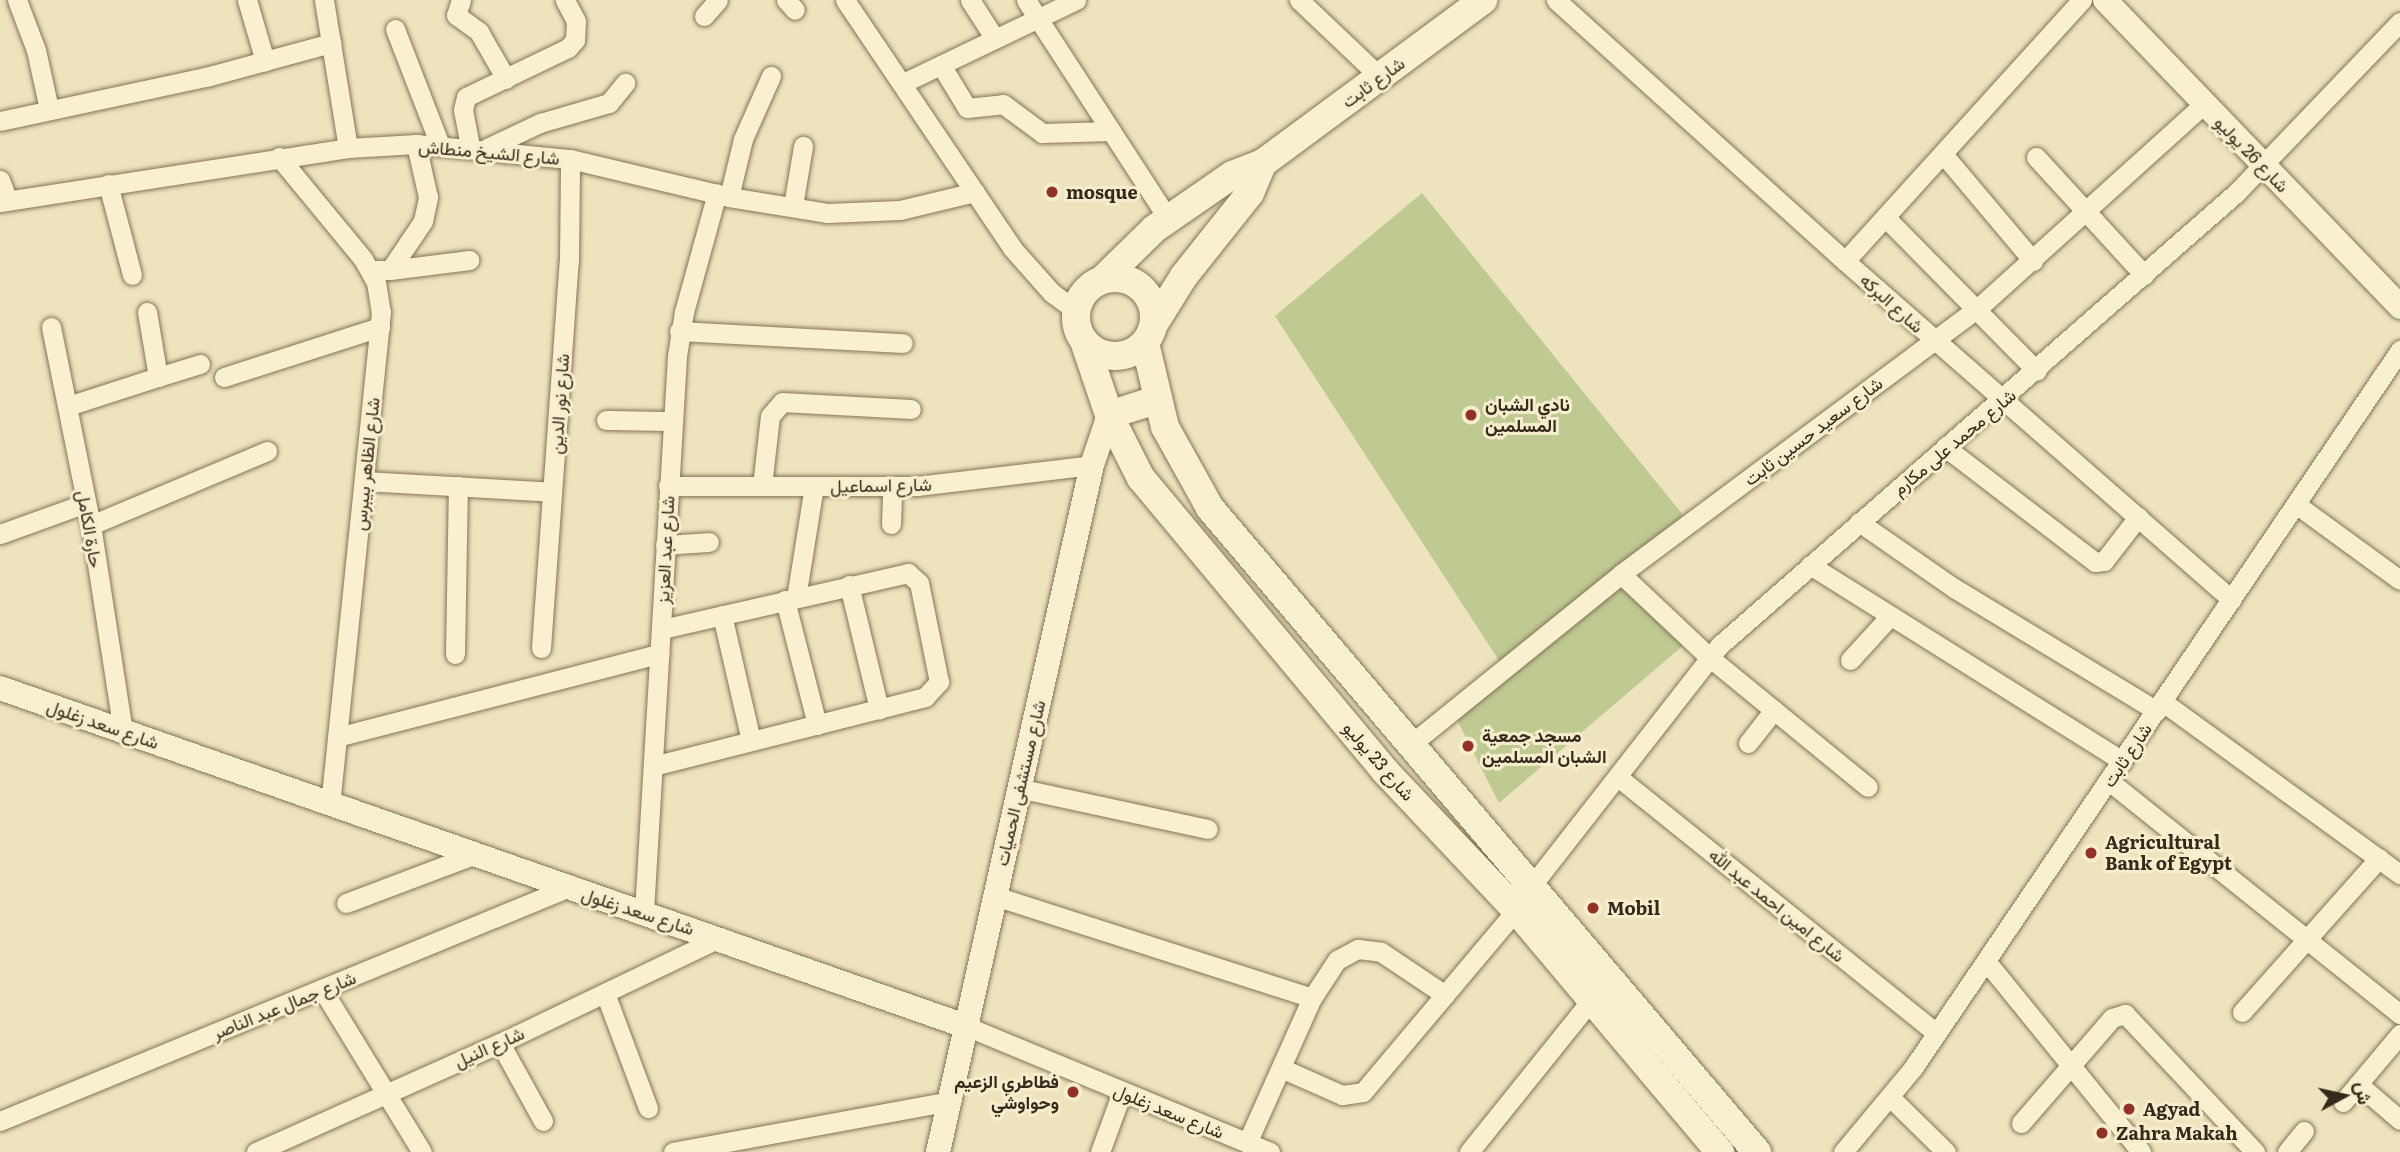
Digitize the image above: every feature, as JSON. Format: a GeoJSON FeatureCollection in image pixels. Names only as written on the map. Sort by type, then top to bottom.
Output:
{"type":"FeatureCollection","features":[{"type":"Feature","properties":{"kind":"main road","name":"شارع ثابت"},"geometry":{"type":"LineString","coordinates":[[1102,280],[1168,219],[1232,175],[1263,163],[1483,0]]}},
{"type":"Feature","properties":{"kind":"main road","name":"شارع ثابت"},"geometry":{"type":"LineString","coordinates":[[1149,333],[1184,276],[1250,193],[1263,163]]}},
{"type":"Feature","properties":{"kind":"main road"},"geometry":{"type":"LineString","coordinates":[[1125,278],[1144,290],[1151,301],[1149,333],[1114,356],[1084,341],[1077,311],[1085,292],[1102,280],[1125,278]]}},
{"type":"Feature","properties":{"kind":"main road","name":"شارع 23 يوليو"},"geometry":{"type":"LineString","coordinates":[[1149,333],[1156,400],[1191,480],[1410,745],[1533,884],[1757,1152]]}},
{"type":"Feature","properties":{"kind":"main road","name":"شارع 23 يوليو"},"geometry":{"type":"LineString","coordinates":[[1084,341],[1109,415],[1141,478],[1385,771],[1516,910],[1720,1152]]}},
{"type":"Feature","properties":{"kind":"main road"},"geometry":{"type":"LineString","coordinates":[[1109,415],[1156,400]]}},
{"type":"Feature","properties":{"kind":"main road"},"geometry":{"type":"LineString","coordinates":[[1158,499],[1191,480]]}},
{"type":"Feature","properties":{"kind":"street"},"geometry":{"type":"LineString","coordinates":[[17,0],[36,50],[49,109]]}},
{"type":"Feature","properties":{"kind":"street"},"geometry":{"type":"LineString","coordinates":[[247,0],[265,61]]}},
{"type":"Feature","properties":{"kind":"street"},"geometry":{"type":"LineString","coordinates":[[324,0],[348,148]]}},
{"type":"Feature","properties":{"kind":"street"},"geometry":{"type":"LineString","coordinates":[[461,0],[456,15],[479,32],[506,79]]}},
{"type":"Feature","properties":{"kind":"street"},"geometry":{"type":"LineString","coordinates":[[565,0],[576,21],[575,40],[506,79],[466,97],[463,110],[478,147],[609,103],[625,83]]}},
{"type":"Feature","properties":{"kind":"street"},"geometry":{"type":"LineString","coordinates":[[704,16],[718,0]]}},
{"type":"Feature","properties":{"kind":"street"},"geometry":{"type":"LineString","coordinates":[[845,0],[1029,270],[1077,311]]}},
{"type":"Feature","properties":{"kind":"street"},"geometry":{"type":"LineString","coordinates":[[970,0],[995,39]]}},
{"type":"Feature","properties":{"kind":"street"},"geometry":{"type":"LineString","coordinates":[[1026,0],[1168,219]]}},
{"type":"Feature","properties":{"kind":"street"},"geometry":{"type":"LineString","coordinates":[[903,83],[1076,0]]}},
{"type":"Feature","properties":{"kind":"street","name":"شارع البركه"},"geometry":{"type":"LineString","coordinates":[[1556,0],[1934,341],[2232,600]]}},
{"type":"Feature","properties":{"kind":"street"},"geometry":{"type":"LineString","coordinates":[[1844,261],[2082,0]]}},
{"type":"Feature","properties":{"kind":"street","name":"شارع 26 يوليو"},"geometry":{"type":"LineString","coordinates":[[2105,0],[2400,307]]}},
{"type":"Feature","properties":{"kind":"street"},"geometry":{"type":"LineString","coordinates":[[1307,2],[1380,76]]}},
{"type":"Feature","properties":{"kind":"street","name":"شارع محمد على مكارم"},"geometry":{"type":"LineString","coordinates":[[1533,884],[1709,657],[1858,522],[2037,371],[2264,166],[2400,22]]}},
{"type":"Feature","properties":{"kind":"street"},"geometry":{"type":"LineString","coordinates":[[395,29],[440,145]]}},
{"type":"Feature","properties":{"kind":"street"},"geometry":{"type":"LineString","coordinates":[[0,121],[265,61],[331,43]]}},
{"type":"Feature","properties":{"kind":"street"},"geometry":{"type":"LineString","coordinates":[[941,65],[967,108],[1003,104],[1042,133],[1111,131]]}},
{"type":"Feature","properties":{"kind":"street","name":"شارع عبد العزيز"},"geometry":{"type":"LineString","coordinates":[[644,912],[671,421],[680,331],[723,195],[743,139],[771,76]]}},
{"type":"Feature","properties":{"kind":"street","name":"شارع سعيد حسين ثابت"},"geometry":{"type":"LineString","coordinates":[[1410,745],[1621,574],[1977,309],[2204,104]]}},
{"type":"Feature","properties":{"kind":"street"},"geometry":{"type":"LineString","coordinates":[[380,270],[417,232],[427,209],[416,144]]}},
{"type":"Feature","properties":{"kind":"street","name":"شارع الشيخ منطاش"},"geometry":{"type":"LineString","coordinates":[[4,201],[279,157],[348,148],[416,144],[478,147],[570,159],[723,195],[864,214],[975,192]]}},
{"type":"Feature","properties":{"kind":"street"},"geometry":{"type":"LineString","coordinates":[[793,206],[803,146]]}},
{"type":"Feature","properties":{"kind":"street"},"geometry":{"type":"LineString","coordinates":[[1943,154],[2033,261]]}},
{"type":"Feature","properties":{"kind":"street","name":"شارع الظاهر بيبرس"},"geometry":{"type":"LineString","coordinates":[[279,157],[380,270],[380,327],[330,804]]}},
{"type":"Feature","properties":{"kind":"street"},"geometry":{"type":"LineString","coordinates":[[2036,157],[2144,275]]}},
{"type":"Feature","properties":{"kind":"street","name":"شارع نور الدين"},"geometry":{"type":"LineString","coordinates":[[541,648],[569,261],[570,159]]}},
{"type":"Feature","properties":{"kind":"street"},"geometry":{"type":"LineString","coordinates":[[0,180],[4,201]]}},
{"type":"Feature","properties":{"kind":"street"},"geometry":{"type":"LineString","coordinates":[[108,184],[132,275]]}},
{"type":"Feature","properties":{"kind":"street"},"geometry":{"type":"LineString","coordinates":[[1885,217],[2037,371]]}},
{"type":"Feature","properties":{"kind":"street"},"geometry":{"type":"LineString","coordinates":[[380,270],[469,260]]}},
{"type":"Feature","properties":{"kind":"street"},"geometry":{"type":"LineString","coordinates":[[147,312],[158,377]]}},
{"type":"Feature","properties":{"kind":"street","name":"حارة الكامل"},"geometry":{"type":"LineString","coordinates":[[51,327],[91,525],[123,732]]}},
{"type":"Feature","properties":{"kind":"street"},"geometry":{"type":"LineString","coordinates":[[224,377],[380,327]]}},
{"type":"Feature","properties":{"kind":"street"},"geometry":{"type":"LineString","coordinates":[[680,331],[903,343]]}},
{"type":"Feature","properties":{"kind":"street","name":"شارع ثابت"},"geometry":{"type":"LineString","coordinates":[[1843,1152],[1891,1098],[2160,707],[2400,350]]}},
{"type":"Feature","properties":{"kind":"street"},"geometry":{"type":"LineString","coordinates":[[68,406],[200,364]]}},
{"type":"Feature","properties":{"kind":"street"},"geometry":{"type":"LineString","coordinates":[[762,486],[770,416],[782,402],[911,409]]}},
{"type":"Feature","properties":{"kind":"street","name":"شارع مستشفى الحميات"},"geometry":{"type":"LineString","coordinates":[[938,1152],[1092,466],[1109,415]]}},
{"type":"Feature","properties":{"kind":"street"},"geometry":{"type":"LineString","coordinates":[[606,420],[671,421]]}},
{"type":"Feature","properties":{"kind":"street"},"geometry":{"type":"LineString","coordinates":[[1945,447],[2095,562],[2104,561],[2138,517]]}},
{"type":"Feature","properties":{"kind":"street"},"geometry":{"type":"LineString","coordinates":[[91,525],[267,451]]}},
{"type":"Feature","properties":{"kind":"street","name":"شارع اسماعيل"},"geometry":{"type":"LineString","coordinates":[[668,486],[892,486],[962,483],[1092,466]]}},
{"type":"Feature","properties":{"kind":"street"},"geometry":{"type":"LineString","coordinates":[[364,481],[552,492]]}},
{"type":"Feature","properties":{"kind":"street"},"geometry":{"type":"LineString","coordinates":[[456,654],[458,486]]}},
{"type":"Feature","properties":{"kind":"street"},"geometry":{"type":"LineString","coordinates":[[814,486],[791,599],[817,724]]}},
{"type":"Feature","properties":{"kind":"street"},"geometry":{"type":"LineString","coordinates":[[891,524],[892,486]]}},
{"type":"Feature","properties":{"kind":"street"},"geometry":{"type":"LineString","coordinates":[[0,534],[86,503]]}},
{"type":"Feature","properties":{"kind":"street"},"geometry":{"type":"LineString","coordinates":[[2297,505],[2400,580]]}},
{"type":"Feature","properties":{"kind":"street"},"geometry":{"type":"LineString","coordinates":[[1858,522],[1954,587],[2160,707],[2400,874]]}},
{"type":"Feature","properties":{"kind":"street"},"geometry":{"type":"LineString","coordinates":[[665,545],[709,542]]}},
{"type":"Feature","properties":{"kind":"street"},"geometry":{"type":"LineString","coordinates":[[1810,565],[2123,761]]}},
{"type":"Feature","properties":{"kind":"street"},"geometry":{"type":"LineString","coordinates":[[653,766],[932,694],[938,676],[917,578],[902,573],[661,629]]}},
{"type":"Feature","properties":{"kind":"street"},"geometry":{"type":"LineString","coordinates":[[1621,574],[1709,657],[1868,787]]}},
{"type":"Feature","properties":{"kind":"street"},"geometry":{"type":"LineString","coordinates":[[849,585],[879,709]]}},
{"type":"Feature","properties":{"kind":"street"},"geometry":{"type":"LineString","coordinates":[[722,615],[751,741]]}},
{"type":"Feature","properties":{"kind":"street"},"geometry":{"type":"LineString","coordinates":[[1850,660],[1890,616]]}},
{"type":"Feature","properties":{"kind":"street"},"geometry":{"type":"LineString","coordinates":[[337,737],[659,654]]}},
{"type":"Feature","properties":{"kind":"street","name":"شارع سعد زغلول"},"geometry":{"type":"LineString","coordinates":[[0,688],[567,888],[720,937],[968,1027],[1270,1152]]}},
{"type":"Feature","properties":{"kind":"street"},"geometry":{"type":"LineString","coordinates":[[1748,743],[1774,710]]}},
{"type":"Feature","properties":{"kind":"street","name":"شارع امين احمد عبد الله"},"geometry":{"type":"LineString","coordinates":[[1618,777],[1936,1033]]}},
{"type":"Feature","properties":{"kind":"street"},"geometry":{"type":"LineString","coordinates":[[2109,781],[2400,1014]]}},
{"type":"Feature","properties":{"kind":"street"},"geometry":{"type":"LineString","coordinates":[[1018,788],[1208,829]]}},
{"type":"Feature","properties":{"kind":"street"},"geometry":{"type":"LineString","coordinates":[[346,903],[475,854]]}},
{"type":"Feature","properties":{"kind":"street"},"geometry":{"type":"LineString","coordinates":[[2242,1012],[2379,858]]}},
{"type":"Feature","properties":{"kind":"street","name":"شارع جمال عبد الناصر"},"geometry":{"type":"LineString","coordinates":[[0,1121],[567,888]]}},
{"type":"Feature","properties":{"kind":"street"},"geometry":{"type":"LineString","coordinates":[[995,896],[1312,998]]}},
{"type":"Feature","properties":{"kind":"street"},"geometry":{"type":"LineString","coordinates":[[1281,1068],[1342,1095],[1356,1096],[1368,1088],[1516,910]]}},
{"type":"Feature","properties":{"kind":"street","name":"شارع النيل"},"geometry":{"type":"LineString","coordinates":[[256,1152],[500,1043],[720,937]]}},
{"type":"Feature","properties":{"kind":"street"},"geometry":{"type":"LineString","coordinates":[[1247,1143],[1312,998],[1337,960],[1358,949],[1381,952],[1445,995]]}},
{"type":"Feature","properties":{"kind":"street"},"geometry":{"type":"LineString","coordinates":[[1986,961],[2071,1062],[2141,1152]]}},
{"type":"Feature","properties":{"kind":"street"},"geometry":{"type":"LineString","coordinates":[[322,989],[422,1152]]}},
{"type":"Feature","properties":{"kind":"street"},"geometry":{"type":"LineString","coordinates":[[604,993],[648,1108]]}},
{"type":"Feature","properties":{"kind":"street"},"geometry":{"type":"LineString","coordinates":[[1469,1152],[1592,999]]}},
{"type":"Feature","properties":{"kind":"street"},"geometry":{"type":"LineString","coordinates":[[2021,1123],[2071,1062],[2112,1018],[2131,1017],[2255,1152]]}},
{"type":"Feature","properties":{"kind":"street"},"geometry":{"type":"LineString","coordinates":[[2343,1101],[2400,1034]]}},
{"type":"Feature","properties":{"kind":"street"},"geometry":{"type":"LineString","coordinates":[[500,1043],[543,1121]]}},
{"type":"Feature","properties":{"kind":"street"},"geometry":{"type":"LineString","coordinates":[[2358,1084],[2400,1120]]}},
{"type":"Feature","properties":{"kind":"street"},"geometry":{"type":"LineString","coordinates":[[1100,1152],[1122,1092]]}},
{"type":"Feature","properties":{"kind":"street"},"geometry":{"type":"LineString","coordinates":[[1891,1098],[1946,1152]]}},
{"type":"Feature","properties":{"kind":"street"},"geometry":{"type":"LineString","coordinates":[[673,1152],[951,1101]]}},
{"type":"Feature","properties":{"kind":"street"},"geometry":{"type":"LineString","coordinates":[[2287,1152],[2304,1130]]}},
{"type":"Feature","properties":{"kind":"green space","name":"نادي الشبان المسلمين"},"geometry":{"type":"Polygon","coordinates":[[[1422,193],[1683,515],[1500,662],[1275,316],[1422,193]]]}},
{"type":"Feature","properties":{"kind":"green space"},"geometry":{"type":"Polygon","coordinates":[[[1622,582],[1686,643],[1499,803],[1455,716],[1622,582]]]}},
{"type":"Feature","properties":{"kind":"place","name":"mosque"},"geometry":{"type":"Point","coordinates":[1052,192]}},
{"type":"Feature","properties":{"kind":"place","name":"نادي الشبان المسلمين"},"geometry":{"type":"Point","coordinates":[1471,415]}},
{"type":"Feature","properties":{"kind":"place","name":"مسجد جمعية الشبان المسلمين"},"geometry":{"type":"Point","coordinates":[1468,746]}},
{"type":"Feature","properties":{"kind":"place","name":"Agricultural Bank of Egypt"},"geometry":{"type":"Point","coordinates":[2091,853]}},
{"type":"Feature","properties":{"kind":"place","name":"Mobil"},"geometry":{"type":"Point","coordinates":[1593,908]}},
{"type":"Feature","properties":{"kind":"place","name":"فطاطري الزعيم وحواوشي"},"geometry":{"type":"Point","coordinates":[1073,1092]}},
{"type":"Feature","properties":{"kind":"place","name":"Agyad"},"geometry":{"type":"Point","coordinates":[2129,1109]}},
{"type":"Feature","properties":{"kind":"place","name":"Zahra Makah"},"geometry":{"type":"Point","coordinates":[2102,1133]}}]}
